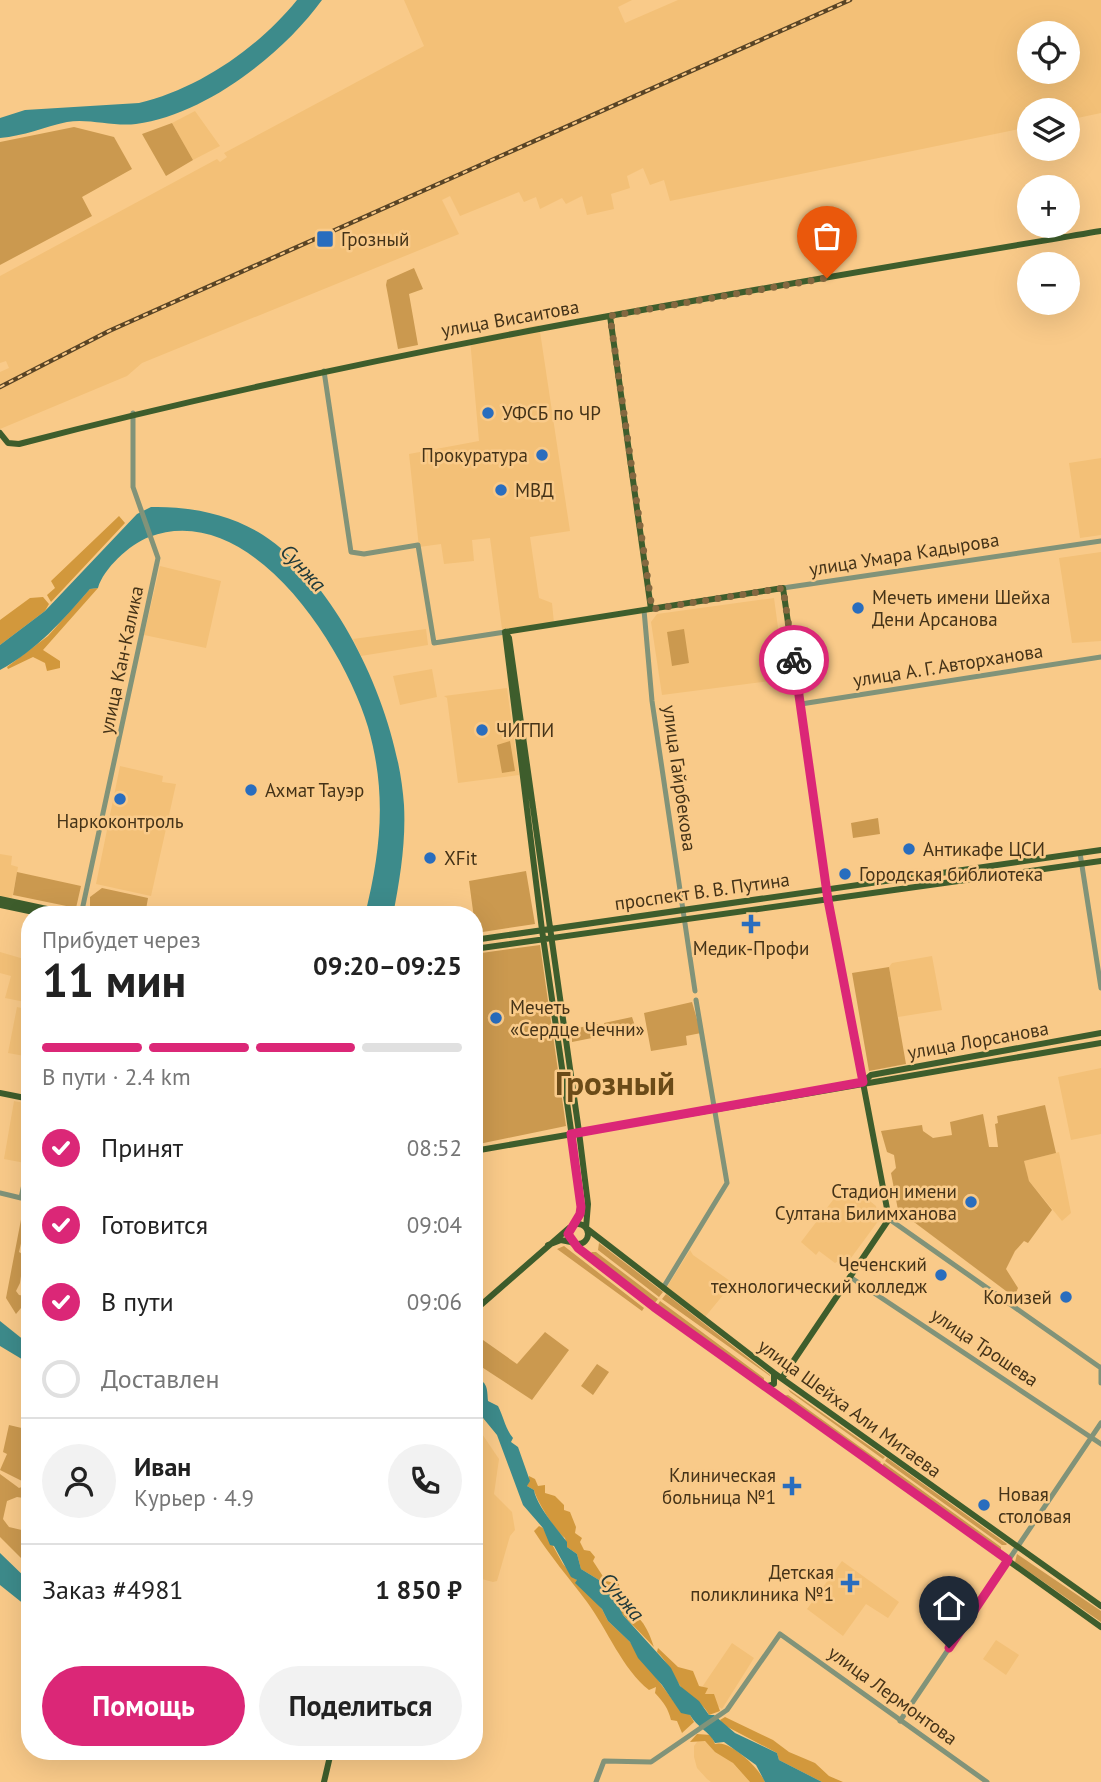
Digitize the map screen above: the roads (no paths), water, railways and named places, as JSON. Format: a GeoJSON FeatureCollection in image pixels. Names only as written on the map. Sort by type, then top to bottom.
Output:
{"type":"FeatureCollection","features":[{"type":"Feature","properties":{"kind":"main road","name":"улица Висаитова"},"geometry":{"type":"LineString","coordinates":[[0,433],[12,445],[133,413],[324,371],[610,316],[1101,231]]}},
{"type":"Feature","properties":{"kind":"main road","name":"улица Гайрбекова"},"geometry":{"type":"LineString","coordinates":[[610,316],[648,609]]}},
{"type":"Feature","properties":{"kind":"main road","name":"улица Умара Кадырова"},"geometry":{"type":"LineString","coordinates":[[505,632],[783,588]]}},
{"type":"Feature","properties":{"kind":"main road"},"geometry":{"type":"LineString","coordinates":[[782,1378],[889,1219],[828,900],[783,588]]}},
{"type":"Feature","properties":{"kind":"main road"},"geometry":{"type":"LineString","coordinates":[[505,632],[509,638],[545,930],[587,1195],[586,1241],[578,1244],[561,1240],[548,1245]]}},
{"type":"Feature","properties":{"kind":"main road","name":"проспект В. В. Путина"},"geometry":{"type":"LineString","coordinates":[[483,939],[1101,850]]}},
{"type":"Feature","properties":{"kind":"main road","name":"проспект В. В. Путина"},"geometry":{"type":"LineString","coordinates":[[483,948],[1101,861]]}},
{"type":"Feature","properties":{"kind":"main road"},"geometry":{"type":"LineString","coordinates":[[0,899],[33,906]]}},
{"type":"Feature","properties":{"kind":"main road"},"geometry":{"type":"LineString","coordinates":[[0,905],[21,909]]}},
{"type":"Feature","properties":{"kind":"main road"},"geometry":{"type":"LineString","coordinates":[[547,940],[581,1207],[580,1214],[568,1234],[571,1242]]}},
{"type":"Feature","properties":{"kind":"main road","name":"улица Лорсанова"},"geometry":{"type":"LineString","coordinates":[[863,1082],[871,1075],[1101,1033]]}},
{"type":"Feature","properties":{"kind":"main road","name":"улица Лорсанова"},"geometry":{"type":"LineString","coordinates":[[483,1149],[1101,1043]]}},
{"type":"Feature","properties":{"kind":"main road"},"geometry":{"type":"LineString","coordinates":[[0,1093],[21,1097]]}},
{"type":"Feature","properties":{"kind":"main road"},"geometry":{"type":"LineString","coordinates":[[483,1303],[571,1227],[580,1224],[586,1228]]}},
{"type":"Feature","properties":{"kind":"main road","name":"улица Шейха Али Митаева"},"geometry":{"type":"LineString","coordinates":[[586,1228],[790,1385],[1101,1606]]}},
{"type":"Feature","properties":{"kind":"main road","name":"улица Шейха Али Митаева"},"geometry":{"type":"LineString","coordinates":[[571,1242],[654,1307],[764,1387],[1101,1627]]}},
{"type":"Feature","properties":{"kind":"main road"},"geometry":{"type":"LineString","coordinates":[[764,1387],[771,1386],[776,1381],[774,1373]]}},
{"type":"Feature","properties":{"kind":"main road"},"geometry":{"type":"LineString","coordinates":[[780,1398],[781,1387],[790,1385]]}},
{"type":"Feature","properties":{"kind":"main road"},"geometry":{"type":"LineString","coordinates":[[324,1782],[329,1760]]}},
{"type":"Feature","properties":{"kind":"street"},"geometry":{"type":"LineString","coordinates":[[324,371],[348,542],[353,555],[418,545],[434,643],[505,632]]}},
{"type":"Feature","properties":{"kind":"street","name":"улица Кан-Калика"},"geometry":{"type":"LineString","coordinates":[[83,906],[158,551],[135,494],[132,477],[133,413]]}},
{"type":"Feature","properties":{"kind":"street","name":"улица Умара Кадырова"},"geometry":{"type":"LineString","coordinates":[[783,588],[1101,541]]}},
{"type":"Feature","properties":{"kind":"street","name":"улица Гайрбекова"},"geometry":{"type":"LineString","coordinates":[[648,609],[652,701],[695,991]]}},
{"type":"Feature","properties":{"kind":"street","name":"улица А. Г. Авторханова"},"geometry":{"type":"LineString","coordinates":[[801,704],[1101,657]]}},
{"type":"Feature","properties":{"kind":"street"},"geometry":{"type":"LineString","coordinates":[[1080,853],[1101,988]]}},
{"type":"Feature","properties":{"kind":"street"},"geometry":{"type":"LineString","coordinates":[[663,1288],[727,1183],[717,1108],[696,1000]]}},
{"type":"Feature","properties":{"kind":"street"},"geometry":{"type":"LineString","coordinates":[[0,1193],[20,1198],[21,1194]]}},
{"type":"Feature","properties":{"kind":"street"},"geometry":{"type":"LineString","coordinates":[[889,1219],[1101,1367],[1101,1383]]}},
{"type":"Feature","properties":{"kind":"street","name":"улица Трошева"},"geometry":{"type":"LineString","coordinates":[[850,1277],[1101,1444]]}},
{"type":"Feature","properties":{"kind":"street"},"geometry":{"type":"LineString","coordinates":[[900,1721],[1101,1423]]}},
{"type":"Feature","properties":{"kind":"street","name":"улица Лермонтова"},"geometry":{"type":"LineString","coordinates":[[596,1782],[604,1761],[642,1764],[666,1752],[727,1710],[780,1634],[987,1782]]}},
{"type":"Feature","properties":{"kind":"water"},"geometry":{"type":"Polygon","coordinates":[[[297,0],[322,0],[286,41],[264,61],[215,95],[189,109],[136,124],[75,121],[0,138],[0,118],[25,110],[139,103],[184,88],[246,50],[297,0]]]}},
{"type":"Feature","properties":{"kind":"water"},"geometry":{"type":"Polygon","coordinates":[[[151,507],[180,508],[223,517],[250,528],[291,558],[317,586],[340,619],[377,693],[399,769],[404,805],[404,833],[395,906],[367,906],[378,844],[380,798],[374,751],[356,694],[315,621],[287,587],[256,559],[222,539],[186,531],[149,537],[118,558],[105,573],[98,588],[90,589],[38,644],[0,670],[0,645],[45,611],[137,514],[151,507]]]}},
{"type":"Feature","properties":{"kind":"water"},"geometry":{"type":"Polygon","coordinates":[[[0,1321],[21,1338],[21,1359],[0,1346],[0,1321]]]}},
{"type":"Feature","properties":{"kind":"water"},"geometry":{"type":"Polygon","coordinates":[[[483,1382],[488,1401],[498,1406],[513,1438],[511,1442],[518,1447],[530,1481],[527,1486],[534,1490],[543,1510],[567,1542],[567,1547],[577,1554],[581,1569],[599,1580],[601,1586],[617,1602],[623,1615],[671,1668],[680,1686],[699,1701],[709,1715],[714,1715],[735,1733],[777,1753],[779,1760],[822,1782],[765,1782],[756,1765],[724,1742],[715,1743],[690,1715],[681,1713],[662,1685],[638,1658],[630,1642],[575,1583],[577,1580],[571,1577],[554,1546],[550,1545],[543,1528],[523,1505],[497,1435],[483,1418],[483,1382]]]}},
{"type":"Feature","properties":{"kind":"water"},"geometry":{"type":"Polygon","coordinates":[[[0,1553],[21,1573],[21,1602],[0,1585],[0,1553]]]}},
{"type":"Feature","properties":{"kind":"railway"},"geometry":{"type":"LineString","coordinates":[[0,387],[109,331],[850,0]]}},
{"type":"Feature","properties":{"kind":"place","name":"Грозный"},"geometry":{"type":"Point","coordinates":[325,239]}},
{"type":"Feature","properties":{"kind":"place","name":"УФСБ по ЧР"},"geometry":{"type":"Point","coordinates":[488,413]}},
{"type":"Feature","properties":{"kind":"place","name":"Прокуратура"},"geometry":{"type":"Point","coordinates":[542,455]}},
{"type":"Feature","properties":{"kind":"place","name":"МВД"},"geometry":{"type":"Point","coordinates":[501,490]}},
{"type":"Feature","properties":{"kind":"place","name":"Мечеть имени Шейха Дени Арсанова"},"geometry":{"type":"Point","coordinates":[858,608]}},
{"type":"Feature","properties":{"kind":"place","name":"ЧИГПИ"},"geometry":{"type":"Point","coordinates":[482,730]}},
{"type":"Feature","properties":{"kind":"place","name":"Ахмат Тауэр"},"geometry":{"type":"Point","coordinates":[251,790]}},
{"type":"Feature","properties":{"kind":"place","name":"Наркоконтроль"},"geometry":{"type":"Point","coordinates":[120,799]}},
{"type":"Feature","properties":{"kind":"place","name":"Антикафе ЦСИ"},"geometry":{"type":"Point","coordinates":[909,849]}},
{"type":"Feature","properties":{"kind":"place","name":"XFit"},"geometry":{"type":"Point","coordinates":[430,858]}},
{"type":"Feature","properties":{"kind":"place","name":"Городская библиотека"},"geometry":{"type":"Point","coordinates":[845,874]}},
{"type":"Feature","properties":{"kind":"place","name":"Медик-Профи"},"geometry":{"type":"Point","coordinates":[751,924]}},
{"type":"Feature","properties":{"kind":"place","name":"Мечеть «Сердце Чечни»"},"geometry":{"type":"Point","coordinates":[496,1018]}},
{"type":"Feature","properties":{"kind":"place","name":"Стадион имени Султана Билимханова"},"geometry":{"type":"Point","coordinates":[971,1202]}},
{"type":"Feature","properties":{"kind":"place","name":"Чеченский технологический колледж"},"geometry":{"type":"Point","coordinates":[941,1275]}},
{"type":"Feature","properties":{"kind":"place","name":"Колизей"},"geometry":{"type":"Point","coordinates":[1066,1297]}},
{"type":"Feature","properties":{"kind":"place","name":"Клиническая больница №1"},"geometry":{"type":"Point","coordinates":[792,1486]}},
{"type":"Feature","properties":{"kind":"place","name":"Новая столовая"},"geometry":{"type":"Point","coordinates":[984,1505]}},
{"type":"Feature","properties":{"kind":"place","name":"Детская поликлиника №1"},"geometry":{"type":"Point","coordinates":[850,1583]}},
{"type":"Feature","properties":{"kind":"district","name":"Грозный"},"geometry":{"type":"Point","coordinates":[615,1083]}},
{"type":"Feature","properties":{"kind":"water label","name":"Сунжа"},"geometry":{"type":"Point","coordinates":[303,568]}},
{"type":"Feature","properties":{"kind":"water label","name":"Сунжа"},"geometry":{"type":"Point","coordinates":[622,1597]}}]}
